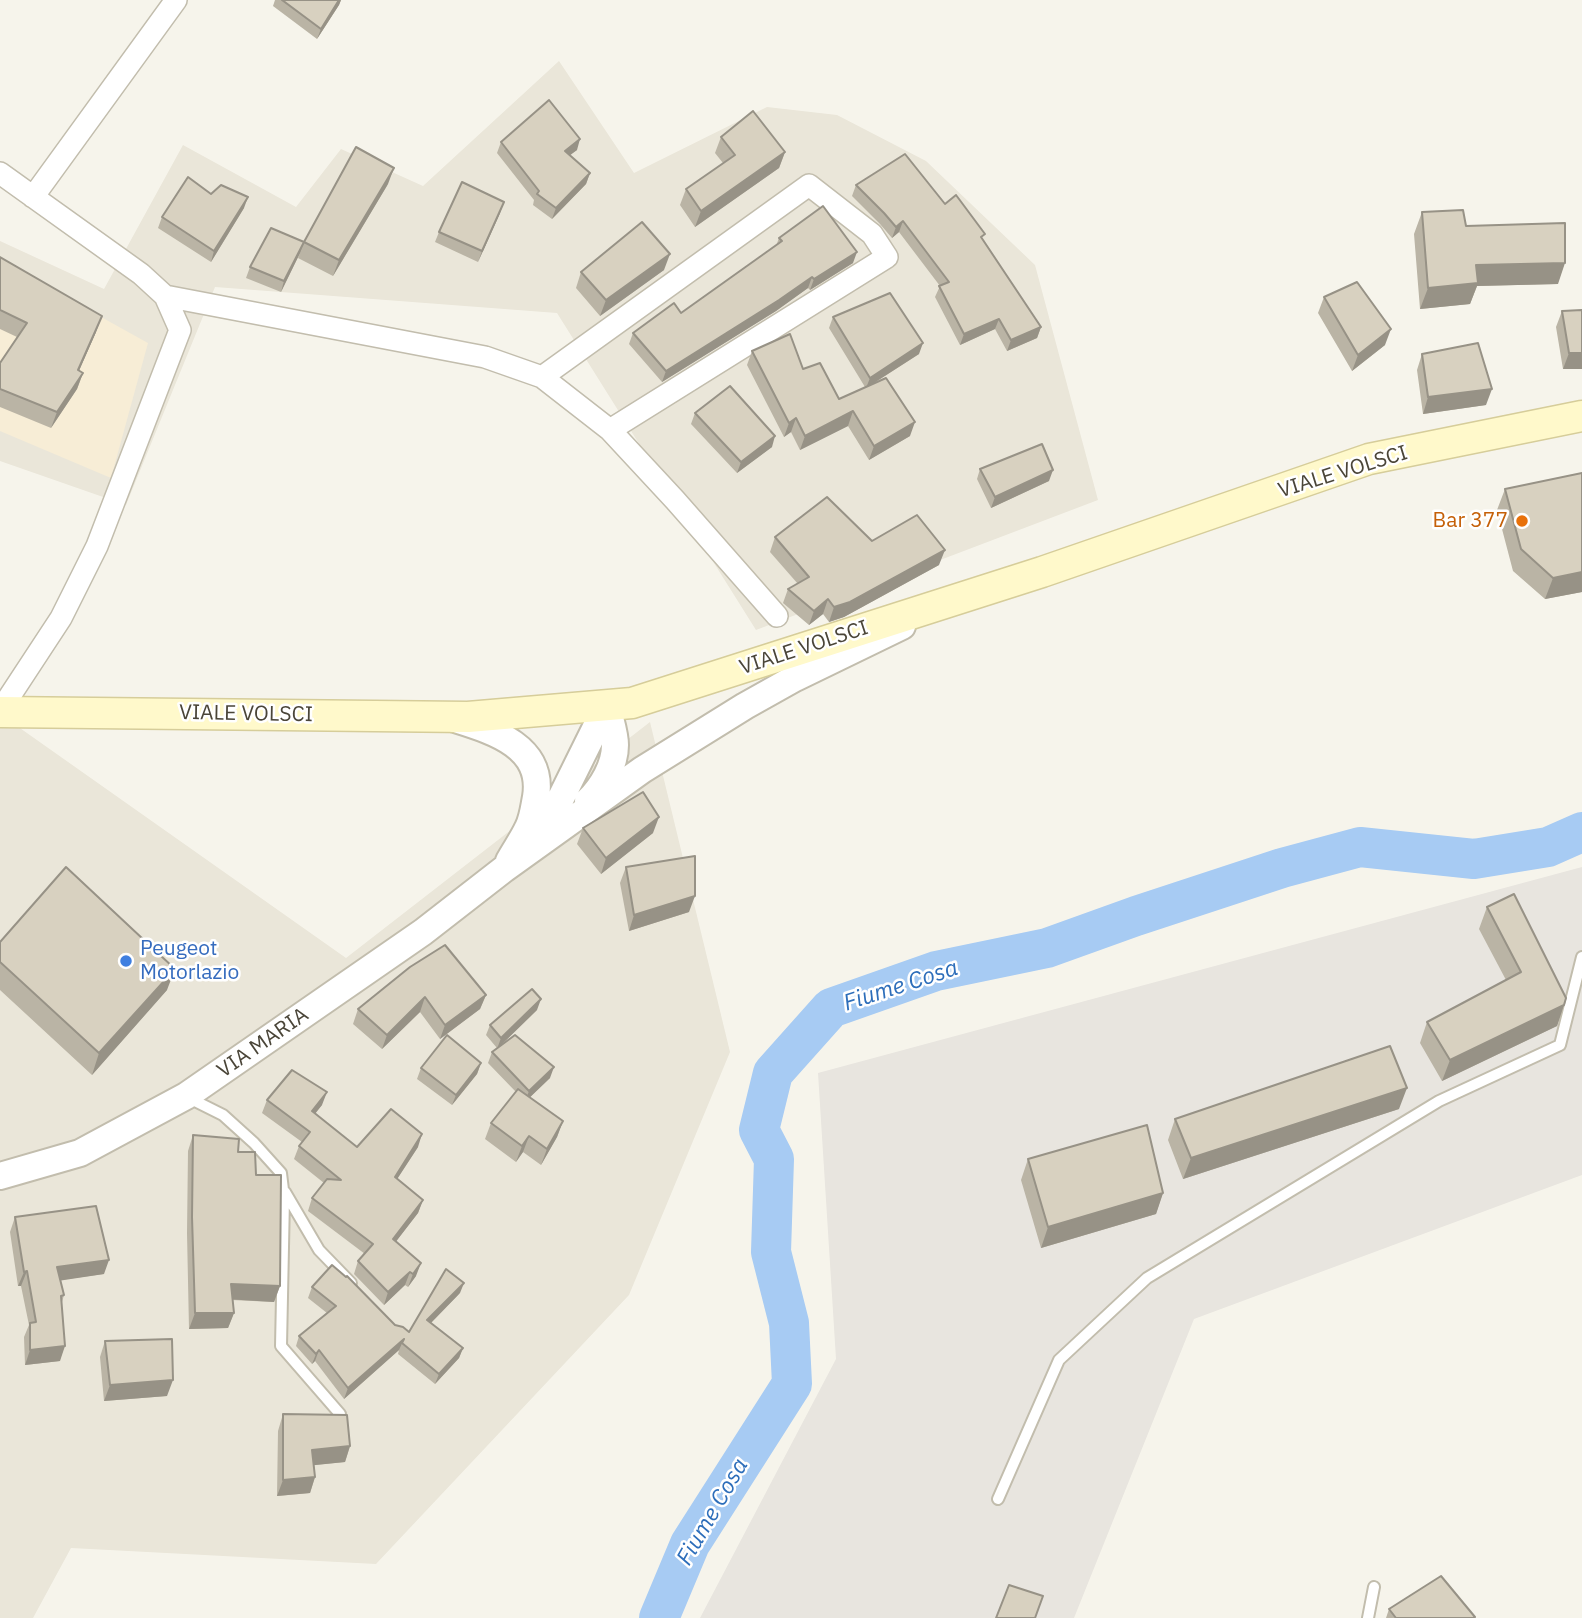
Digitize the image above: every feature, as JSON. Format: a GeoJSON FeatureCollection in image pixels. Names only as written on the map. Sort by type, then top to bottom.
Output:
{"type":"FeatureCollection","features":[{"type":"Feature","properties":{"kind":"main road","name":"VIALE VOLSCI"},"geometry":{"type":"LineString","coordinates":[[0,711],[468,717],[632,703],[1042,572],[1369,459],[1582,416]]}},
{"type":"Feature","properties":{"kind":"street"},"geometry":{"type":"LineString","coordinates":[[33,197],[176,0]]}},
{"type":"Feature","properties":{"kind":"street"},"geometry":{"type":"LineString","coordinates":[[0,173],[141,274],[165,296],[180,330],[97,546],[61,618],[0,711]]}},
{"type":"Feature","properties":{"kind":"street"},"geometry":{"type":"LineString","coordinates":[[542,377],[809,185],[872,234],[887,257],[610,430]]}},
{"type":"Feature","properties":{"kind":"street"},"geometry":{"type":"LineString","coordinates":[[165,296],[485,357],[542,377],[610,430],[777,617]]}},
{"type":"Feature","properties":{"kind":"street"},"geometry":{"type":"LineString","coordinates":[[505,869],[642,770],[745,706],[947,602]]}},
{"type":"Feature","properties":{"kind":"street"},"geometry":{"type":"LineString","coordinates":[[566,826],[597,792],[609,771],[615,745],[607,705]]}},
{"type":"Feature","properties":{"kind":"street"},"geometry":{"type":"LineString","coordinates":[[505,869],[558,804],[607,705]]}},
{"type":"Feature","properties":{"kind":"street"},"geometry":{"type":"LineString","coordinates":[[445,716],[484,728],[509,740],[525,754],[533,767],[537,787],[534,809],[529,827],[505,869]]}},
{"type":"Feature","properties":{"kind":"street","name":"VIA MARIA"},"geometry":{"type":"LineString","coordinates":[[0,1176],[80,1153],[186,1096],[423,932],[505,869]]}},
{"type":"Feature","properties":{"kind":"lane"},"geometry":{"type":"LineString","coordinates":[[998,1499],[1059,1360],[1147,1278],[1439,1101],[1560,1045],[1582,957]]}},
{"type":"Feature","properties":{"kind":"lane"},"geometry":{"type":"LineString","coordinates":[[186,1096],[223,1115],[254,1143],[281,1173],[284,1198],[281,1346],[340,1414]]}},
{"type":"Feature","properties":{"kind":"lane"},"geometry":{"type":"LineString","coordinates":[[283,1188],[319,1250],[358,1290]]}},
{"type":"Feature","properties":{"kind":"lane"},"geometry":{"type":"LineString","coordinates":[[1368,1618],[1374,1587]]}},
{"type":"Feature","properties":{"kind":"shaded area"},"geometry":{"type":"Polygon","coordinates":[[[559,61],[634,173],[767,107],[837,115],[926,161],[1035,265],[1098,500],[756,630],[557,313],[215,287],[126,505],[0,461],[0,241],[104,289],[183,145],[296,207],[341,149],[423,186],[559,61]]]}},
{"type":"Feature","properties":{"kind":"shaded area"},"geometry":{"type":"Polygon","coordinates":[[[0,261],[148,343],[111,478],[0,431],[0,261]]]}},
{"type":"Feature","properties":{"kind":"shaded area"},"geometry":{"type":"Polygon","coordinates":[[[0,714],[346,958],[650,722],[730,1052],[629,1295],[376,1564],[71,1548],[33,1618],[0,1618],[0,714]]]}},
{"type":"Feature","properties":{"kind":"shaded area"},"geometry":{"type":"Polygon","coordinates":[[[1582,867],[1582,1175],[1194,1319],[1074,1618],[700,1618],[836,1359],[818,1073],[1582,867]]]}},
{"type":"Feature","properties":{"kind":"building"},"geometry":{"type":"Polygon","coordinates":[[[282,0],[339,0],[321,29],[282,0]]]}},
{"type":"Feature","properties":{"kind":"building"},"geometry":{"type":"Polygon","coordinates":[[[549,100],[580,139],[565,151],[590,173],[556,208],[537,194],[539,191],[501,142],[549,100]]]}},
{"type":"Feature","properties":{"kind":"building"},"geometry":{"type":"Polygon","coordinates":[[[753,111],[785,152],[701,211],[686,189],[735,155],[721,137],[753,111]]]}},
{"type":"Feature","properties":{"kind":"building"},"geometry":{"type":"Polygon","coordinates":[[[356,147],[394,168],[339,260],[304,242],[356,147]]]}},
{"type":"Feature","properties":{"kind":"building"},"geometry":{"type":"Polygon","coordinates":[[[905,154],[945,204],[956,195],[985,234],[981,237],[1041,327],[1011,340],[999,319],[964,334],[939,286],[949,282],[903,221],[896,227],[856,185],[905,154]]]}},
{"type":"Feature","properties":{"kind":"building"},"geometry":{"type":"Polygon","coordinates":[[[188,177],[211,194],[221,185],[248,197],[214,251],[162,217],[188,177]]]}},
{"type":"Feature","properties":{"kind":"building"},"geometry":{"type":"Polygon","coordinates":[[[462,182],[504,202],[482,251],[439,232],[462,182]]]}},
{"type":"Feature","properties":{"kind":"building"},"geometry":{"type":"Polygon","coordinates":[[[823,206],[857,252],[814,279],[812,277],[666,371],[633,333],[674,303],[681,313],[782,241],[779,238],[823,206]]]}},
{"type":"Feature","properties":{"kind":"building"},"geometry":{"type":"Polygon","coordinates":[[[1463,210],[1466,226],[1565,223],[1565,263],[1476,265],[1478,283],[1428,288],[1422,212],[1463,210]]]}},
{"type":"Feature","properties":{"kind":"building"},"geometry":{"type":"Polygon","coordinates":[[[642,222],[670,254],[606,300],[581,272],[642,222]]]}},
{"type":"Feature","properties":{"kind":"building"},"geometry":{"type":"Polygon","coordinates":[[[271,228],[304,242],[284,281],[250,267],[271,228]]]}},
{"type":"Feature","properties":{"kind":"building"},"geometry":{"type":"Polygon","coordinates":[[[0,257],[102,316],[78,370],[83,373],[57,412],[0,389],[0,363],[27,323],[0,310],[0,257]]]}},
{"type":"Feature","properties":{"kind":"building"},"geometry":{"type":"Polygon","coordinates":[[[1357,282],[1391,329],[1358,355],[1324,297],[1357,282]]]}},
{"type":"Feature","properties":{"kind":"building"},"geometry":{"type":"Polygon","coordinates":[[[890,293],[923,343],[870,378],[833,317],[890,293]]]}},
{"type":"Feature","properties":{"kind":"building"},"geometry":{"type":"Polygon","coordinates":[[[1582,310],[1582,353],[1569,353],[1562,311],[1582,310]]]}},
{"type":"Feature","properties":{"kind":"building"},"geometry":{"type":"Polygon","coordinates":[[[790,334],[803,369],[820,363],[839,399],[886,378],[915,422],[874,446],[853,411],[805,436],[796,418],[789,423],[752,351],[790,334]]]}},
{"type":"Feature","properties":{"kind":"building"},"geometry":{"type":"Polygon","coordinates":[[[1478,343],[1492,389],[1428,397],[1422,354],[1478,343]]]}},
{"type":"Feature","properties":{"kind":"building"},"geometry":{"type":"Polygon","coordinates":[[[730,386],[775,436],[741,462],[695,413],[730,386]]]}},
{"type":"Feature","properties":{"kind":"building"},"geometry":{"type":"Polygon","coordinates":[[[1042,444],[1053,470],[995,497],[980,469],[1042,444]]]}},
{"type":"Feature","properties":{"kind":"building"},"geometry":{"type":"Polygon","coordinates":[[[1582,473],[1582,572],[1553,578],[1521,549],[1505,489],[1582,473]]]}},
{"type":"Feature","properties":{"kind":"building"},"geometry":{"type":"Polygon","coordinates":[[[827,497],[872,541],[917,515],[945,550],[850,602],[834,607],[828,599],[814,611],[788,589],[809,577],[775,537],[827,497]]]}},
{"type":"Feature","properties":{"kind":"building"},"geometry":{"type":"Polygon","coordinates":[[[643,792],[659,817],[606,858],[583,828],[643,792]]]}},
{"type":"Feature","properties":{"kind":"building"},"geometry":{"type":"Polygon","coordinates":[[[695,856],[695,896],[634,915],[626,867],[695,856]]]}},
{"type":"Feature","properties":{"kind":"building"},"geometry":{"type":"Polygon","coordinates":[[[66,867],[175,969],[99,1053],[0,962],[0,942],[66,867]]]}},
{"type":"Feature","properties":{"kind":"building"},"geometry":{"type":"Polygon","coordinates":[[[1514,894],[1566,998],[1564,1005],[1450,1060],[1427,1022],[1521,972],[1487,907],[1514,894]]]}},
{"type":"Feature","properties":{"kind":"building"},"geometry":{"type":"Polygon","coordinates":[[[445,945],[486,995],[445,1025],[425,997],[387,1035],[358,1009],[410,967],[445,945]]]}},
{"type":"Feature","properties":{"kind":"building"},"geometry":{"type":"Polygon","coordinates":[[[532,989],[541,999],[501,1038],[490,1025],[532,989]]]}},
{"type":"Feature","properties":{"kind":"building"},"geometry":{"type":"Polygon","coordinates":[[[447,1035],[481,1063],[456,1095],[421,1068],[447,1035]]]}},
{"type":"Feature","properties":{"kind":"building"},"geometry":{"type":"Polygon","coordinates":[[[515,1035],[554,1067],[529,1091],[492,1052],[515,1035]]]}},
{"type":"Feature","properties":{"kind":"building"},"geometry":{"type":"Polygon","coordinates":[[[1390,1046],[1407,1088],[1191,1158],[1175,1119],[1390,1046]]]}},
{"type":"Feature","properties":{"kind":"building"},"geometry":{"type":"Polygon","coordinates":[[[292,1070],[327,1092],[312,1111],[357,1147],[391,1109],[422,1134],[395,1177],[423,1200],[393,1239],[421,1263],[413,1274],[410,1272],[388,1292],[358,1261],[373,1244],[312,1198],[327,1179],[341,1180],[299,1146],[310,1132],[267,1100],[292,1070]]]}},
{"type":"Feature","properties":{"kind":"building"},"geometry":{"type":"Polygon","coordinates":[[[518,1089],[563,1121],[547,1149],[529,1136],[522,1146],[491,1123],[518,1089]]]}},
{"type":"Feature","properties":{"kind":"building"},"geometry":{"type":"Polygon","coordinates":[[[1147,1125],[1163,1193],[1048,1227],[1028,1159],[1147,1125]]]}},
{"type":"Feature","properties":{"kind":"building"},"geometry":{"type":"Polygon","coordinates":[[[193,1135],[239,1139],[238,1152],[255,1152],[256,1175],[281,1175],[280,1286],[231,1284],[234,1313],[195,1313],[193,1135]]]}},
{"type":"Feature","properties":{"kind":"building"},"geometry":{"type":"Polygon","coordinates":[[[96,1206],[109,1260],[57,1267],[64,1295],[61,1296],[65,1346],[30,1350],[30,1323],[36,1322],[15,1217],[96,1206]]]}},
{"type":"Feature","properties":{"kind":"building"},"geometry":{"type":"Polygon","coordinates":[[[332,1265],[347,1276],[395,1325],[409,1332],[446,1269],[464,1283],[427,1320],[463,1348],[439,1374],[402,1343],[404,1339],[348,1388],[319,1350],[316,1354],[299,1336],[336,1306],[312,1287],[332,1265]]]}},
{"type":"Feature","properties":{"kind":"building"},"geometry":{"type":"Polygon","coordinates":[[[172,1339],[173,1380],[110,1385],[105,1341],[172,1339]]]}},
{"type":"Feature","properties":{"kind":"building"},"geometry":{"type":"Polygon","coordinates":[[[283,1414],[347,1415],[350,1446],[312,1450],[315,1477],[283,1480],[283,1414]]]}},
{"type":"Feature","properties":{"kind":"building"},"geometry":{"type":"Polygon","coordinates":[[[1441,1576],[1475,1617],[1396,1618],[1389,1609],[1441,1576]]]}},
{"type":"Feature","properties":{"kind":"building"},"geometry":{"type":"Polygon","coordinates":[[[1009,1585],[1043,1596],[1035,1618],[996,1618],[1009,1585]]]}},
{"type":"Feature","properties":{"kind":"waterway","name":"Fiume Cosa"},"geometry":{"type":"LineString","coordinates":[[659,1618],[690,1544],[792,1384],[789,1323],[771,1252],[774,1159],[759,1130],[773,1073],[831,1008],[936,971],[1047,948],[1282,868],[1360,847],[1474,859],[1548,847],[1582,832]]}},
{"type":"Feature","properties":{"kind":"place","name":"Bar 377"},"geometry":{"type":"Point","coordinates":[1522,521]}},
{"type":"Feature","properties":{"kind":"place","name":"Peugeot Motorlazio"},"geometry":{"type":"Point","coordinates":[126,961]}}]}
